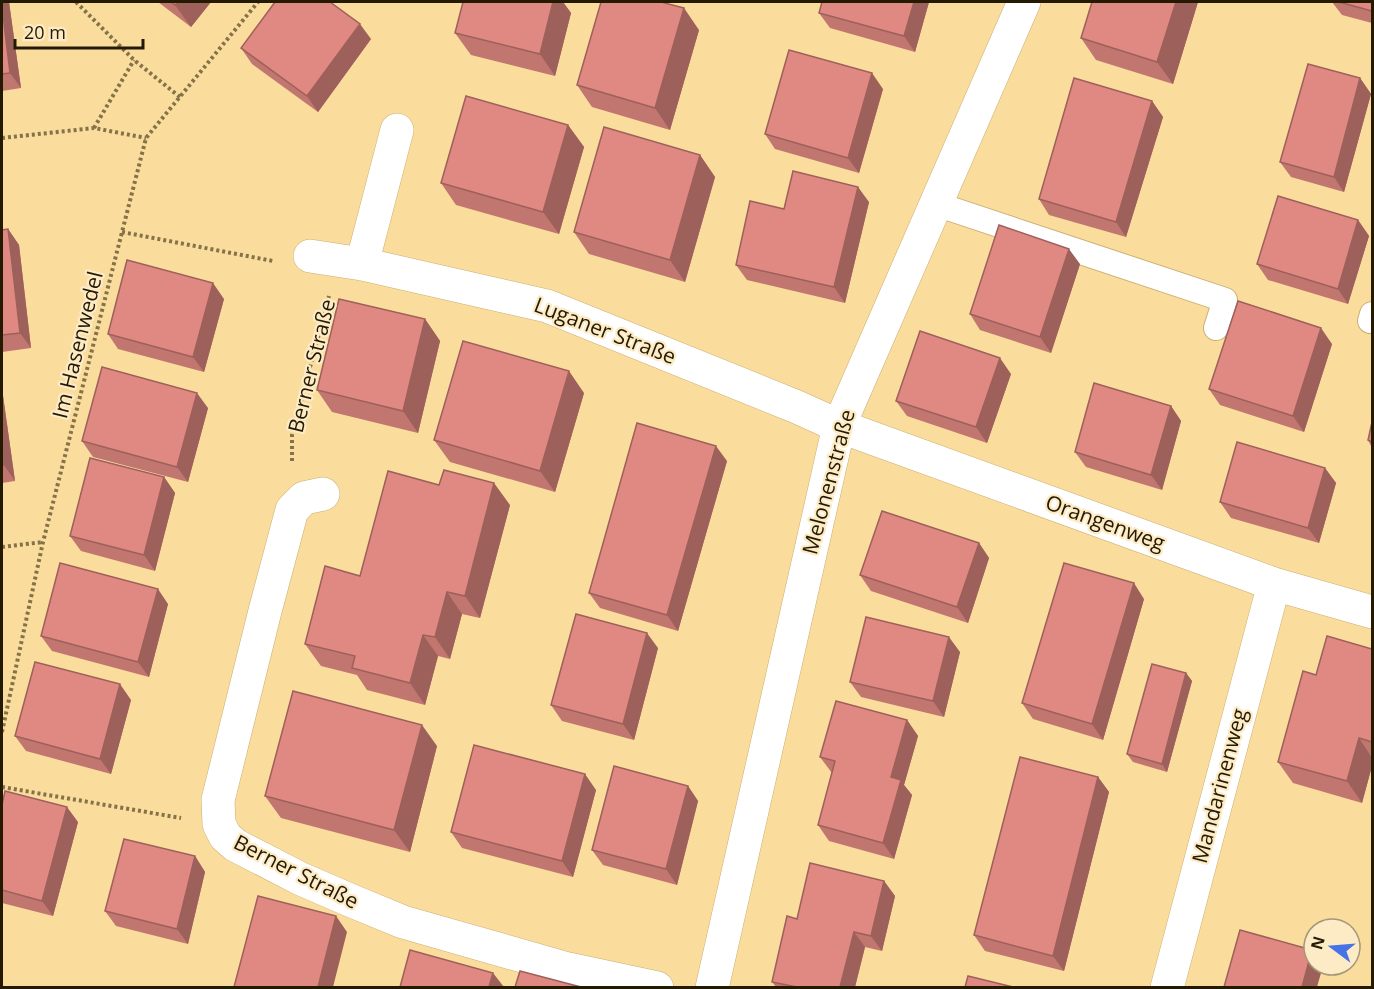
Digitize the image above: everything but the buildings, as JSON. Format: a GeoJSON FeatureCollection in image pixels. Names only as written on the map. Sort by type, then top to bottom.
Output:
{"type":"FeatureCollection","features":[{"type":"Feature","properties":{"kind":"street","name":"Melonenstraße"},"geometry":{"type":"LineString","coordinates":[[712,987],[839,426],[1024,2]]}},
{"type":"Feature","properties":{"kind":"street"},"geometry":{"type":"LineString","coordinates":[[337,260],[397,130]]}},
{"type":"Feature","properties":{"kind":"street","name":"Luganer Straße"},"geometry":{"type":"LineString","coordinates":[[337,260],[547,306],[839,426]]}},
{"type":"Feature","properties":{"kind":"street","name":"Orangenweg"},"geometry":{"type":"LineString","coordinates":[[839,426],[1274,584],[1372,612]]}},
{"type":"Feature","properties":{"kind":"street"},"geometry":{"type":"LineString","coordinates":[[292,510],[304,498],[322,494]]}},
{"type":"Feature","properties":{"kind":"street","name":"Berner Straße"},"geometry":{"type":"LineString","coordinates":[[292,510],[218,800],[219,824],[225,836],[235,845],[253,855],[322,888],[403,922],[568,969],[657,987]]}},
{"type":"Feature","properties":{"kind":"street","name":"Mandarinenweg"},"geometry":{"type":"LineString","coordinates":[[1167,987],[1274,584]]}},
{"type":"Feature","properties":{"kind":"lane"},"geometry":{"type":"LineString","coordinates":[[936,204],[1225,300],[1216,328]]}},
{"type":"Feature","properties":{"kind":"path"},"geometry":{"type":"LineString","coordinates":[[76,2],[134,60],[181,98]]}},
{"type":"Feature","properties":{"kind":"path","name":"Im Hasenwedel"},"geometry":{"type":"LineString","coordinates":[[2,732],[43,542],[147,138],[258,2]]}},
{"type":"Feature","properties":{"kind":"path"},"geometry":{"type":"LineString","coordinates":[[94,128],[134,60]]}},
{"type":"Feature","properties":{"kind":"path"},"geometry":{"type":"LineString","coordinates":[[2,138],[94,128],[147,138]]}},
{"type":"Feature","properties":{"kind":"path"},"geometry":{"type":"LineString","coordinates":[[122,232],[295,265],[337,260]]}},
{"type":"Feature","properties":{"kind":"path","name":"Berner Straße"},"geometry":{"type":"LineString","coordinates":[[292,510],[292,435],[337,260]]}},
{"type":"Feature","properties":{"kind":"path"},"geometry":{"type":"LineString","coordinates":[[2,547],[43,542]]}},
{"type":"Feature","properties":{"kind":"path"},"geometry":{"type":"LineString","coordinates":[[2,787],[219,824]]}}]}
